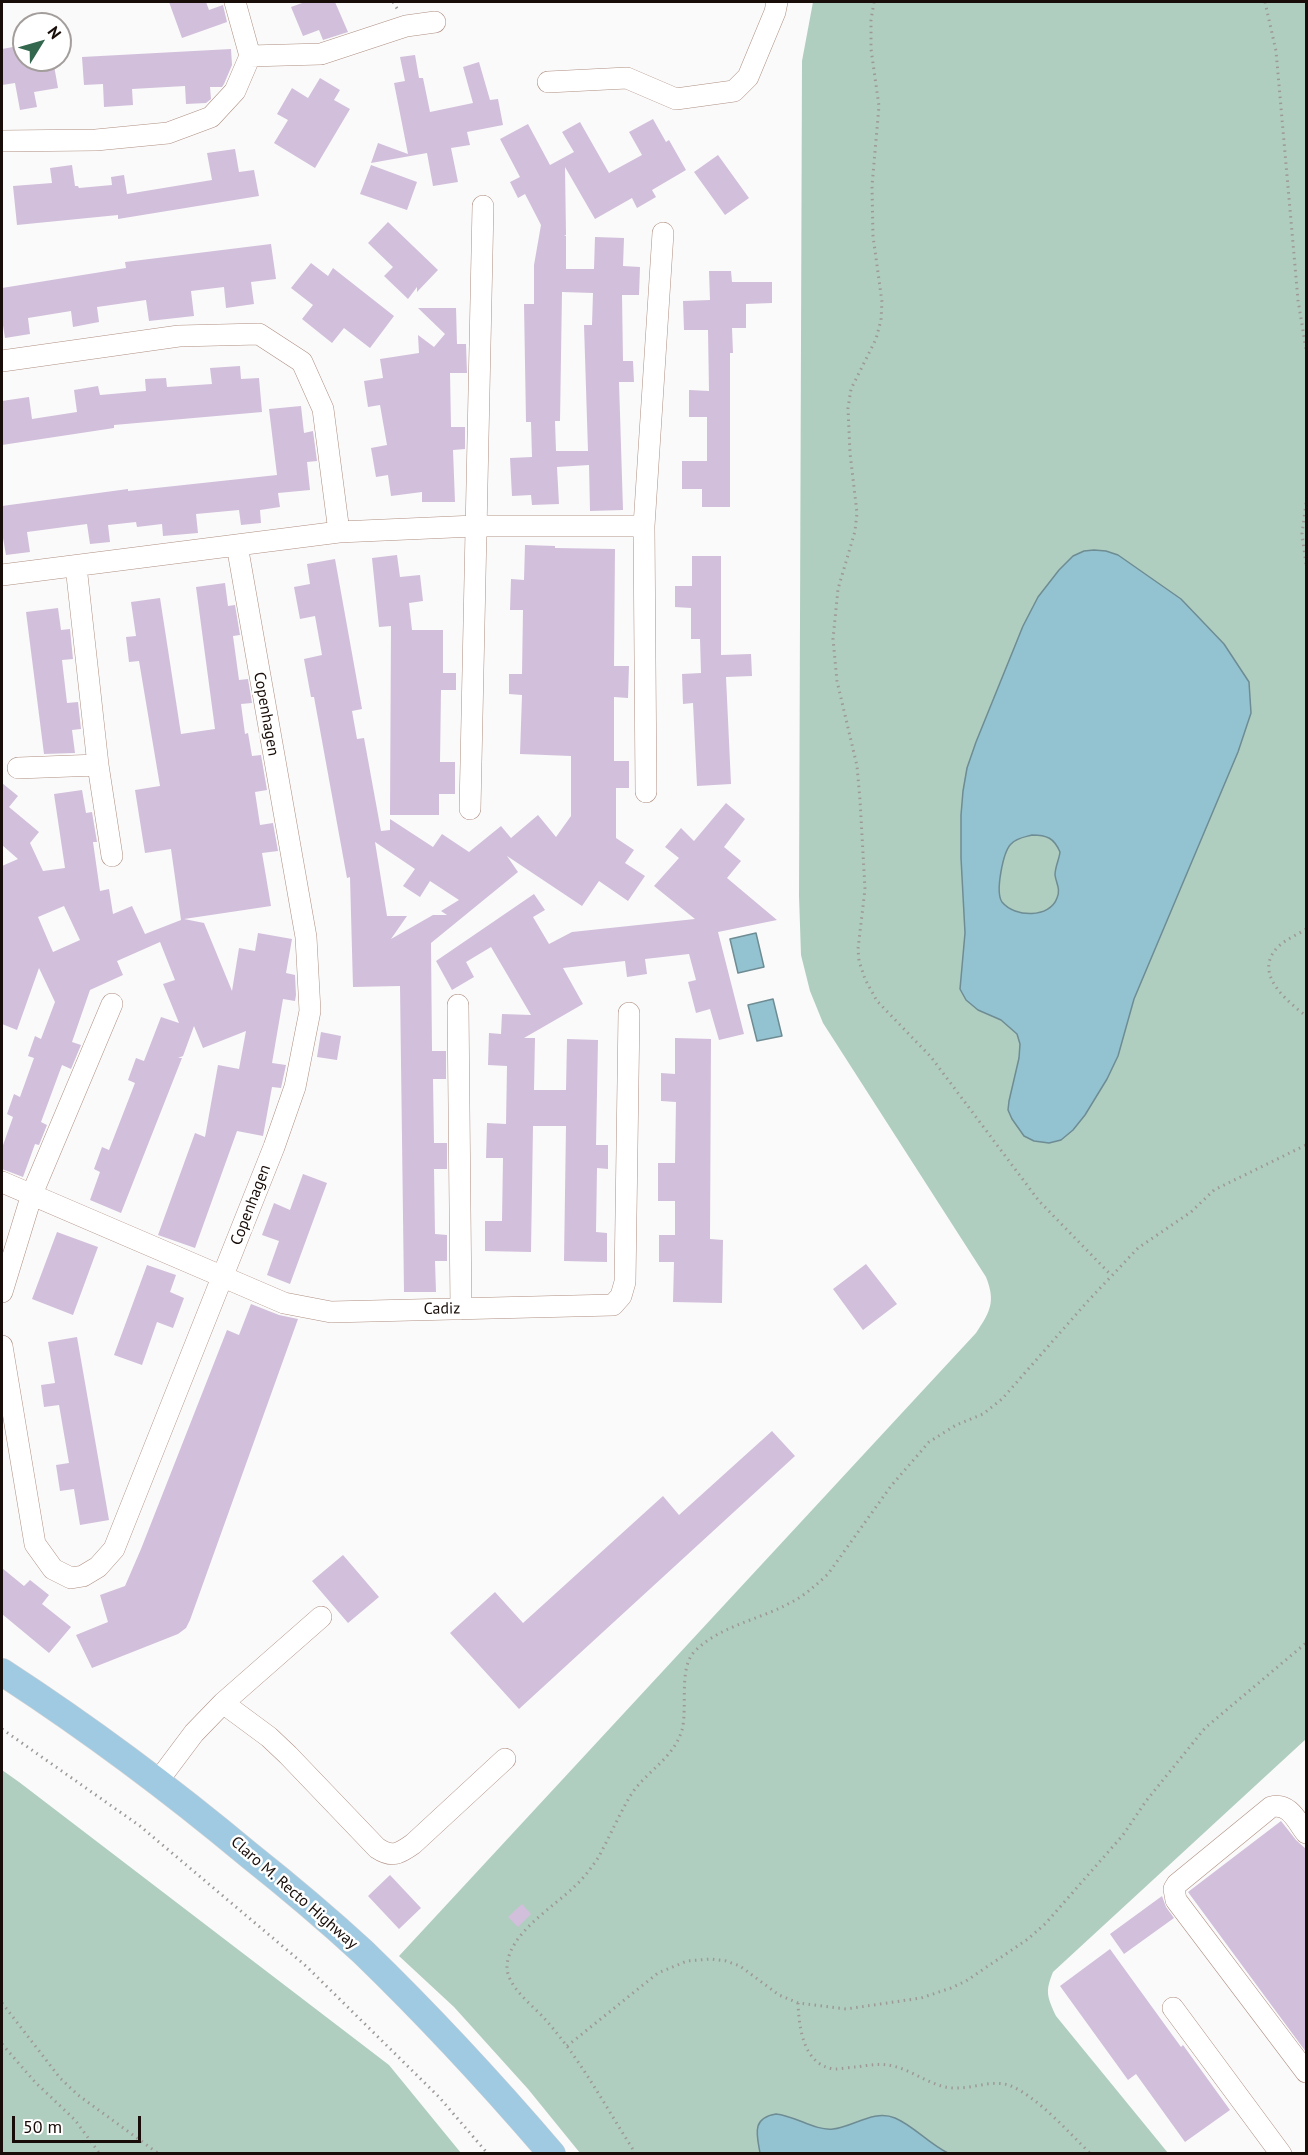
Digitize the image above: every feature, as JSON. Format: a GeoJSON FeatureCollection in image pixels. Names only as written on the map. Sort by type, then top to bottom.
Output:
{"type":"FeatureCollection","features":[{"type":"Feature","properties":{"kind":"main road","name":"Claro M. Recto Highway"},"geometry":{"type":"LineString","coordinates":[[2,1672],[86,1728],[158,1782],[296,1893],[364,1953],[429,2018],[552,2154]]}},
{"type":"Feature","properties":{"kind":"street"},"geometry":{"type":"LineString","coordinates":[[2,141],[96,140],[168,133],[211,117],[234,91],[250,56],[235,2]]}},
{"type":"Feature","properties":{"kind":"street"},"geometry":{"type":"LineString","coordinates":[[548,82],[627,78],[675,99],[734,90],[748,77],[777,2]]}},
{"type":"Feature","properties":{"kind":"street"},"geometry":{"type":"LineString","coordinates":[[250,56],[321,54],[406,26],[435,22]]}},
{"type":"Feature","properties":{"kind":"street"},"geometry":{"type":"LineString","coordinates":[[470,809],[483,206]]}},
{"type":"Feature","properties":{"kind":"street"},"geometry":{"type":"LineString","coordinates":[[646,792],[644,526],[663,233]]}},
{"type":"Feature","properties":{"kind":"street"},"geometry":{"type":"LineString","coordinates":[[2,362],[179,336],[259,334],[302,362],[323,409],[339,531]]}},
{"type":"Feature","properties":{"kind":"street"},"geometry":{"type":"LineString","coordinates":[[2,575],[339,531],[475,526],[644,526]]}},
{"type":"Feature","properties":{"kind":"street","name":"Copenhagen"},"geometry":{"type":"LineString","coordinates":[[2,1346],[35,1544],[53,1569],[71,1578],[82,1576],[98,1567],[114,1549],[223,1277],[295,1087],[310,1011],[306,938],[237,545]]}},
{"type":"Feature","properties":{"kind":"street"},"geometry":{"type":"LineString","coordinates":[[76,566],[98,765],[112,856]]}},
{"type":"Feature","properties":{"kind":"street"},"geometry":{"type":"LineString","coordinates":[[18,768],[98,765]]}},
{"type":"Feature","properties":{"kind":"street"},"geometry":{"type":"LineString","coordinates":[[2,1292],[32,1194],[112,1004]]}},
{"type":"Feature","properties":{"kind":"street"},"geometry":{"type":"LineString","coordinates":[[458,1005],[461,1309]]}},
{"type":"Feature","properties":{"kind":"street","name":"Cadiz"},"geometry":{"type":"LineString","coordinates":[[2,1182],[284,1303],[331,1312],[613,1305],[621,1296],[625,1282],[629,1013]]}},
{"type":"Feature","properties":{"kind":"street"},"geometry":{"type":"LineString","coordinates":[[158,1782],[194,1733],[223,1703],[321,1617]]}},
{"type":"Feature","properties":{"kind":"street"},"geometry":{"type":"LineString","coordinates":[[223,1703],[275,1743],[377,1848],[392,1856],[413,1844],[505,1759]]}},
{"type":"Feature","properties":{"kind":"street"},"geometry":{"type":"LineString","coordinates":[[1306,1833],[1287,1808],[1279,1805],[1271,1807],[1177,1884],[1174,1890],[1176,1900],[1306,2072]]}},
{"type":"Feature","properties":{"kind":"street"},"geometry":{"type":"LineString","coordinates":[[1173,2008],[1281,2154]]}},
{"type":"Feature","properties":{"kind":"path"},"geometry":{"type":"LineString","coordinates":[[874,2],[871,20],[871,49],[879,106],[872,186],[873,236],[881,311],[876,339],[851,389],[848,408],[850,453],[857,513],[855,531],[838,589],[833,639],[837,681],[857,766],[860,801],[865,889],[858,949],[859,961],[878,1001],[931,1057],[1039,1201],[1111,1275]]}},
{"type":"Feature","properties":{"kind":"path"},"geometry":{"type":"LineString","coordinates":[[1265,2],[1276,51],[1298,300],[1306,349]]}},
{"type":"Feature","properties":{"kind":"path"},"geometry":{"type":"LineString","coordinates":[[1306,503],[1302,534],[1306,564]]}},
{"type":"Feature","properties":{"kind":"path"},"geometry":{"type":"LineString","coordinates":[[1306,929],[1279,946],[1271,955],[1268,968],[1272,982],[1282,995],[1306,1016]]}},
{"type":"Feature","properties":{"kind":"path"},"geometry":{"type":"LineString","coordinates":[[636,2154],[567,2046],[514,1985],[507,1970],[508,1959],[523,1933],[576,1886],[591,1868],[630,1797],[674,1748],[682,1729],[685,1680],[689,1658],[717,1636],[787,1605],[822,1580],[837,1563],[891,1486],[929,1442],[956,1425],[983,1414],[1002,1400],[1111,1275],[1138,1248],[1191,1212],[1214,1190],[1306,1145]]}},
{"type":"Feature","properties":{"kind":"path"},"geometry":{"type":"LineString","coordinates":[[567,2046],[658,1973],[687,1962],[710,1959],[726,1960],[740,1966],[779,1995],[798,2003],[846,2009],[921,1998],[943,1992],[966,1981],[1028,1939],[1046,1923],[1123,1835],[1146,1801],[1205,1728],[1306,1643]]}},
{"type":"Feature","properties":{"kind":"path"},"geometry":{"type":"LineString","coordinates":[[2,1729],[140,1826],[306,1966],[439,2097],[488,2154]]}},
{"type":"Feature","properties":{"kind":"path"},"geometry":{"type":"LineString","coordinates":[[2,2003],[47,2062],[72,2090],[159,2154]]}},
{"type":"Feature","properties":{"kind":"path"},"geometry":{"type":"LineString","coordinates":[[798,2003],[801,2035],[815,2059],[824,2065],[834,2069],[884,2064],[896,2066],[938,2085],[956,2088],[994,2084],[1009,2085],[1025,2093],[1091,2154]]}},
{"type":"Feature","properties":{"kind":"path"},"geometry":{"type":"LineString","coordinates":[[2,2044],[35,2082],[75,2120],[100,2154]]}},
{"type":"Feature","properties":{"kind":"green space"},"geometry":{"type":"Polygon","coordinates":[[[813,2],[1306,2],[1306,1739],[1053,1972],[1048,1989],[1049,1999],[1056,2016],[1168,2153],[580,2153],[528,2089],[454,2007],[399,1956],[976,1333],[990,1306],[991,1293],[986,1277],[823,1023],[810,991],[801,955],[799,896],[802,61],[813,2]]]}},
{"type":"Feature","properties":{"kind":"green space"},"geometry":{"type":"Polygon","coordinates":[[[2,1770],[389,2065],[461,2153],[2,2153],[2,1770]]]}},
{"type":"Feature","properties":{"kind":"water"},"geometry":{"type":"Polygon","coordinates":[[[1084,551],[1106,551],[1118,555],[1181,599],[1224,644],[1249,682],[1251,713],[1238,752],[1134,999],[1118,1056],[1085,1115],[1061,1140],[1049,1143],[1034,1141],[1024,1136],[1008,1110],[1019,1058],[1020,1044],[1017,1034],[1001,1020],[978,1010],[966,1000],[960,989],[965,933],[961,815],[967,768],[1023,626],[1038,597],[1059,570],[1073,556],[1084,551]],[[1037,835],[1015,840],[1011,844],[1005,855],[1001,872],[999,890],[1002,902],[1015,911],[1023,913],[1040,912],[1047,909],[1053,905],[1058,895],[1055,875],[1060,852],[1052,840],[1037,835]]]}},
{"type":"Feature","properties":{"kind":"water"},"geometry":{"type":"Polygon","coordinates":[[[756,933],[764,967],[738,973],[730,939],[756,933]]]}},
{"type":"Feature","properties":{"kind":"water"},"geometry":{"type":"Polygon","coordinates":[[[773,999],[782,1036],[757,1041],[748,1005],[773,999]]]}},
{"type":"Feature","properties":{"kind":"water"},"geometry":{"type":"Polygon","coordinates":[[[776,2114],[826,2129],[841,2128],[871,2117],[887,2116],[902,2121],[948,2153],[760,2153],[757,2134],[759,2123],[768,2116],[776,2114]]]}},
{"type":"Feature","properties":{"kind":"building"},"geometry":{"type":"Polygon","coordinates":[[[169,2],[206,2],[209,10],[223,5],[227,22],[182,38],[169,2]]]}},
{"type":"Feature","properties":{"kind":"building"},"geometry":{"type":"Polygon","coordinates":[[[305,2],[335,2],[348,32],[323,40],[319,30],[303,36],[291,7],[305,2]]]}},
{"type":"Feature","properties":{"kind":"building"},"geometry":{"type":"Polygon","coordinates":[[[12,47],[12,72],[55,72],[58,88],[34,92],[37,107],[20,110],[15,83],[2,85],[2,49],[12,47]]]}},
{"type":"Feature","properties":{"kind":"building"},"geometry":{"type":"Polygon","coordinates":[[[231,49],[232,65],[224,84],[222,87],[210,87],[211,99],[206,103],[186,104],[185,86],[132,89],[133,105],[104,107],[103,84],[84,85],[82,57],[231,49]]]}},
{"type":"Feature","properties":{"kind":"building"},"geometry":{"type":"Polygon","coordinates":[[[415,55],[419,78],[423,78],[430,112],[473,103],[463,67],[479,62],[490,100],[498,99],[503,125],[467,132],[470,145],[451,148],[458,182],[433,186],[427,153],[371,163],[378,143],[408,154],[394,83],[405,81],[400,57],[415,55]]]}},
{"type":"Feature","properties":{"kind":"building"},"geometry":{"type":"Polygon","coordinates":[[[320,78],[340,90],[334,100],[350,109],[315,168],[274,143],[288,120],[277,114],[292,88],[308,98],[320,78]]]}},
{"type":"Feature","properties":{"kind":"building"},"geometry":{"type":"Polygon","coordinates":[[[653,119],[666,142],[669,140],[686,170],[652,190],[656,197],[637,208],[632,198],[595,219],[565,167],[566,269],[594,269],[595,237],[624,238],[623,266],[640,267],[639,295],[622,295],[623,361],[633,361],[634,382],[619,382],[623,510],[590,511],[589,465],[557,467],[559,504],[532,505],[531,495],[512,496],[510,458],[532,457],[531,422],[526,422],[524,304],[534,304],[534,265],[541,225],[525,194],[518,198],[510,182],[520,177],[500,139],[528,124],[550,165],[574,152],[562,132],[580,122],[609,173],[642,155],[629,132],[653,119]],[[562,292],[560,421],[555,421],[556,451],[588,451],[584,325],[592,325],[593,293],[562,292]]]}},
{"type":"Feature","properties":{"kind":"building"},"geometry":{"type":"Polygon","coordinates":[[[235,149],[239,172],[254,170],[259,196],[118,219],[118,215],[17,225],[13,186],[52,183],[50,168],[72,165],[75,186],[79,188],[112,185],[111,177],[124,175],[127,194],[212,180],[207,153],[235,149]]]}},
{"type":"Feature","properties":{"kind":"building"},"geometry":{"type":"Polygon","coordinates":[[[718,155],[749,198],[725,215],[694,172],[718,155]]]}},
{"type":"Feature","properties":{"kind":"building"},"geometry":{"type":"Polygon","coordinates":[[[371,165],[417,182],[407,210],[360,194],[371,165]]]}},
{"type":"Feature","properties":{"kind":"building"},"geometry":{"type":"Polygon","coordinates":[[[388,222],[438,270],[417,292],[417,287],[408,299],[384,276],[393,267],[368,243],[388,222]]]}},
{"type":"Feature","properties":{"kind":"building"},"geometry":{"type":"Polygon","coordinates":[[[271,244],[276,279],[251,282],[254,304],[226,308],[224,287],[191,291],[194,316],[149,321],[146,300],[97,307],[99,322],[73,327],[71,311],[28,318],[30,334],[5,338],[2,319],[2,288],[126,268],[125,262],[271,244]]]}},
{"type":"Feature","properties":{"kind":"building"},"geometry":{"type":"Polygon","coordinates":[[[311,263],[328,276],[333,268],[394,316],[370,348],[344,328],[332,343],[302,319],[313,305],[291,288],[311,263]]]}},
{"type":"Feature","properties":{"kind":"building"},"geometry":{"type":"Polygon","coordinates":[[[709,271],[731,271],[732,282],[772,282],[772,303],[746,304],[746,328],[732,328],[730,507],[702,507],[702,489],[682,489],[682,461],[707,461],[707,417],[689,417],[689,390],[709,391],[708,330],[684,330],[683,301],[710,300],[709,271]]]}},
{"type":"Feature","properties":{"kind":"building"},"geometry":{"type":"Polygon","coordinates":[[[418,308],[456,308],[457,344],[466,344],[467,373],[450,373],[451,427],[465,427],[465,449],[453,450],[455,502],[422,502],[422,492],[391,496],[388,475],[376,477],[371,448],[387,445],[380,405],[368,407],[364,381],[383,378],[380,359],[419,353],[418,335],[434,347],[445,334],[418,308]]]}},
{"type":"Feature","properties":{"kind":"building"},"geometry":{"type":"Polygon","coordinates":[[[240,366],[241,379],[259,378],[262,412],[114,425],[114,428],[2,445],[2,401],[29,397],[32,419],[77,412],[74,390],[98,386],[100,395],[146,391],[145,379],[166,378],[167,387],[212,384],[210,368],[240,366]]]}},
{"type":"Feature","properties":{"kind":"building"},"geometry":{"type":"Polygon","coordinates":[[[301,406],[304,433],[313,431],[317,461],[307,462],[310,490],[278,493],[280,507],[260,510],[261,523],[241,525],[239,510],[196,514],[198,533],[163,536],[162,524],[137,527],[136,522],[108,525],[110,542],[90,544],[87,524],[27,532],[30,552],[6,555],[2,538],[2,506],[128,489],[128,491],[277,475],[269,409],[301,406]]]}},
{"type":"Feature","properties":{"kind":"building"},"geometry":{"type":"Polygon","coordinates":[[[525,545],[615,549],[614,666],[629,666],[628,698],[614,697],[614,761],[629,761],[629,788],[616,788],[616,838],[634,850],[625,863],[645,876],[628,901],[599,881],[582,906],[507,856],[518,872],[431,943],[432,1051],[446,1051],[446,1079],[433,1079],[434,1143],[447,1143],[447,1169],[434,1169],[435,1234],[447,1235],[447,1261],[435,1261],[436,1292],[404,1292],[400,986],[353,987],[350,877],[347,878],[314,697],[311,697],[304,659],[322,655],[315,616],[300,619],[294,587],[310,584],[307,564],[335,559],[362,709],[352,711],[357,739],[364,738],[381,831],[390,830],[390,819],[433,847],[442,834],[469,852],[501,826],[511,838],[538,815],[556,837],[571,816],[571,756],[520,754],[522,695],[509,694],[509,674],[522,674],[523,610],[510,610],[511,579],[524,580],[525,545]],[[375,842],[387,916],[407,916],[391,939],[433,915],[447,915],[441,911],[459,900],[430,881],[420,897],[403,886],[415,869],[375,842]]]}},
{"type":"Feature","properties":{"kind":"building"},"geometry":{"type":"Polygon","coordinates":[[[397,555],[400,577],[420,575],[423,601],[409,603],[412,630],[443,630],[443,673],[456,673],[456,690],[441,690],[440,762],[455,762],[455,794],[439,794],[439,815],[390,815],[391,626],[379,627],[372,558],[397,555]]]}},
{"type":"Feature","properties":{"kind":"building"},"geometry":{"type":"Polygon","coordinates":[[[692,556],[721,556],[721,655],[751,654],[752,676],[726,677],[731,784],[697,786],[693,703],[683,704],[682,674],[701,673],[700,639],[691,639],[691,608],[675,607],[675,586],[692,586],[692,556]]]}},
{"type":"Feature","properties":{"kind":"building"},"geometry":{"type":"Polygon","coordinates":[[[225,583],[228,606],[235,605],[240,635],[233,636],[239,680],[248,679],[252,703],[241,704],[245,734],[248,733],[252,756],[261,755],[267,790],[255,792],[260,825],[273,823],[278,851],[262,853],[271,906],[184,919],[204,923],[232,991],[239,948],[255,951],[258,933],[292,939],[286,973],[295,975],[296,995],[295,1001],[283,999],[272,1063],[286,1065],[281,1088],[272,1087],[263,1136],[237,1131],[195,1248],[158,1235],[195,1133],[205,1137],[218,1065],[239,1069],[246,1031],[203,1048],[194,1026],[183,1056],[178,1058],[182,1058],[121,1213],[90,1200],[100,1172],[94,1169],[102,1147],[109,1150],[135,1083],[128,1080],[136,1058],[144,1061],[161,1017],[179,1023],[163,984],[175,980],[160,942],[117,961],[123,975],[90,990],[72,1042],[81,1045],[71,1069],[62,1065],[41,1122],[47,1125],[39,1145],[35,1144],[23,1177],[2,1169],[2,1148],[13,1117],[7,1114],[14,1094],[20,1097],[34,1058],[28,1056],[35,1036],[41,1039],[55,1002],[39,968],[17,1030],[2,1024],[2,866],[18,859],[2,845],[2,783],[18,796],[9,807],[39,832],[30,843],[43,871],[65,868],[54,794],[82,790],[86,813],[92,812],[97,842],[93,842],[100,891],[109,889],[113,914],[132,906],[145,934],[181,920],[171,849],[145,853],[135,790],[160,786],[139,661],[129,662],[126,637],[136,636],[131,602],[160,598],[181,734],[215,729],[196,587],[225,583]],[[64,906],[38,917],[53,952],[80,940],[64,906]]]}},
{"type":"Feature","properties":{"kind":"building"},"geometry":{"type":"Polygon","coordinates":[[[58,608],[61,630],[70,629],[73,659],[62,660],[67,703],[78,702],[81,729],[72,730],[75,753],[44,754],[26,612],[58,608]]]}},
{"type":"Feature","properties":{"kind":"building"},"geometry":{"type":"Polygon","coordinates":[[[726,803],[745,819],[724,847],[741,861],[727,878],[777,920],[718,932],[744,1034],[719,1040],[710,1009],[696,1013],[688,982],[696,980],[689,954],[645,959],[647,974],[627,977],[625,961],[563,968],[583,1004],[524,1038],[535,1038],[534,1090],[566,1090],[567,1039],[598,1040],[596,1145],[608,1145],[608,1169],[597,1168],[596,1232],[607,1233],[607,1262],[564,1261],[566,1126],[533,1126],[531,1252],[485,1251],[485,1221],[502,1221],[503,1158],[486,1158],[487,1123],[506,1124],[507,1066],[488,1065],[489,1033],[501,1034],[502,1014],[531,1015],[491,947],[466,962],[474,977],[452,990],[436,961],[534,894],[545,910],[533,917],[549,944],[572,932],[695,919],[654,886],[679,858],[665,847],[681,828],[694,841],[726,803]]]}},
{"type":"Feature","properties":{"kind":"building"},"geometry":{"type":"Polygon","coordinates":[[[321,1032],[341,1036],[337,1060],[317,1057],[321,1032]]]}},
{"type":"Feature","properties":{"kind":"building"},"geometry":{"type":"Polygon","coordinates":[[[675,1038],[711,1039],[710,1239],[723,1240],[722,1303],[673,1302],[674,1262],[659,1262],[659,1235],[675,1235],[675,1201],[658,1201],[658,1163],[675,1163],[676,1102],[661,1101],[661,1073],[675,1074],[675,1038]]]}},
{"type":"Feature","properties":{"kind":"building"},"geometry":{"type":"Polygon","coordinates":[[[303,1174],[327,1183],[290,1284],[267,1275],[279,1241],[262,1235],[274,1203],[290,1210],[303,1174]]]}},
{"type":"Feature","properties":{"kind":"building"},"geometry":{"type":"Polygon","coordinates":[[[57,1232],[98,1247],[73,1315],[32,1299],[57,1232]]]}},
{"type":"Feature","properties":{"kind":"building"},"geometry":{"type":"Polygon","coordinates":[[[866,1264],[897,1304],[863,1330],[833,1289],[866,1264]]]}},
{"type":"Feature","properties":{"kind":"building"},"geometry":{"type":"Polygon","coordinates":[[[147,1265],[176,1275],[170,1292],[184,1298],[173,1328],[157,1322],[142,1365],[114,1355],[147,1265]]]}},
{"type":"Feature","properties":{"kind":"building"},"geometry":{"type":"Polygon","coordinates":[[[251,1304],[279,1315],[298,1319],[190,1620],[186,1628],[178,1634],[92,1668],[76,1635],[108,1622],[100,1595],[125,1586],[227,1330],[239,1335],[251,1304]]]}},
{"type":"Feature","properties":{"kind":"building"},"geometry":{"type":"Polygon","coordinates":[[[77,1337],[109,1520],[80,1525],[74,1489],[60,1491],[56,1465],[69,1463],[59,1405],[44,1407],[41,1385],[55,1383],[48,1342],[77,1337]]]}},
{"type":"Feature","properties":{"kind":"building"},"geometry":{"type":"Polygon","coordinates":[[[772,1431],[795,1456],[519,1709],[450,1633],[495,1592],[523,1623],[663,1496],[679,1515],[772,1431]]]}},
{"type":"Feature","properties":{"kind":"building"},"geometry":{"type":"Polygon","coordinates":[[[343,1555],[379,1597],[348,1623],[312,1581],[343,1555]]]}},
{"type":"Feature","properties":{"kind":"building"},"geometry":{"type":"Polygon","coordinates":[[[2,1568],[24,1586],[30,1580],[49,1595],[42,1604],[71,1627],[49,1653],[2,1614],[2,1568]]]}},
{"type":"Feature","properties":{"kind":"building"},"geometry":{"type":"Polygon","coordinates":[[[1281,1821],[1306,1849],[1306,2052],[1188,1892],[1281,1821]]]}},
{"type":"Feature","properties":{"kind":"building"},"geometry":{"type":"Polygon","coordinates":[[[390,1875],[421,1908],[399,1929],[368,1896],[390,1875]]]}},
{"type":"Feature","properties":{"kind":"building"},"geometry":{"type":"Polygon","coordinates":[[[1162,1896],[1174,1918],[1124,1954],[1110,1934],[1162,1896]]]}},
{"type":"Feature","properties":{"kind":"building"},"geometry":{"type":"Polygon","coordinates":[[[522,1904],[531,1914],[518,1927],[508,1917],[522,1904]]]}},
{"type":"Feature","properties":{"kind":"building"},"geometry":{"type":"Polygon","coordinates":[[[1110,1949],[1230,2110],[1185,2142],[1136,2074],[1128,2080],[1060,1986],[1110,1949]]]}}]}
